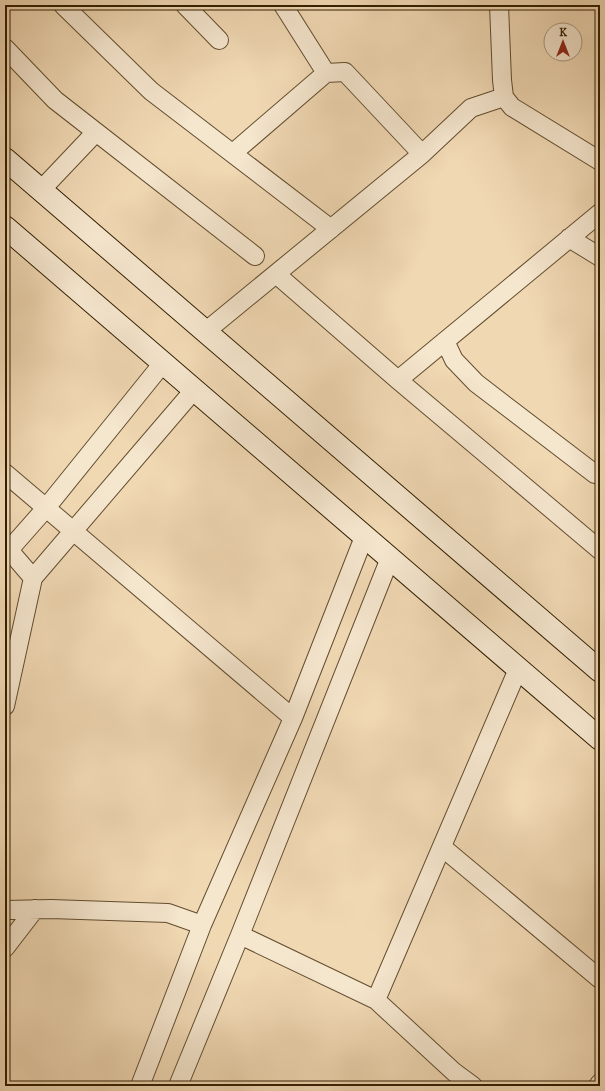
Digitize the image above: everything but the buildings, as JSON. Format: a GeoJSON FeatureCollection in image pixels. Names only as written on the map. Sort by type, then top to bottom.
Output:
{"type":"FeatureCollection","features":[{"type":"Feature","properties":{"kind":"street"},"geometry":{"type":"LineString","coordinates":[[63,5],[152,91],[331,229]]}},
{"type":"Feature","properties":{"kind":"street"},"geometry":{"type":"LineString","coordinates":[[185,5],[219,40]]}},
{"type":"Feature","properties":{"kind":"street"},"geometry":{"type":"LineString","coordinates":[[283,5],[326,73]]}},
{"type":"Feature","properties":{"kind":"street"},"geometry":{"type":"LineString","coordinates":[[499,5],[504,97],[512,107],[600,161]]}},
{"type":"Feature","properties":{"kind":"street"},"geometry":{"type":"LineString","coordinates":[[5,48],[55,100],[255,256]]}},
{"type":"Feature","properties":{"kind":"street"},"geometry":{"type":"LineString","coordinates":[[233,154],[326,73],[344,72],[422,154]]}},
{"type":"Feature","properties":{"kind":"street"},"geometry":{"type":"LineString","coordinates":[[205,332],[422,154],[471,108],[504,97]]}},
{"type":"Feature","properties":{"kind":"street"},"geometry":{"type":"LineString","coordinates":[[41,190],[96,132]]}},
{"type":"Feature","properties":{"kind":"street"},"geometry":{"type":"LineString","coordinates":[[5,159],[600,671]]}},
{"type":"Feature","properties":{"kind":"street"},"geometry":{"type":"LineString","coordinates":[[398,380],[600,213]]}},
{"type":"Feature","properties":{"kind":"street"},"geometry":{"type":"LineString","coordinates":[[5,227],[600,739]]}},
{"type":"Feature","properties":{"kind":"street"},"geometry":{"type":"LineString","coordinates":[[569,238],[600,257]]}},
{"type":"Feature","properties":{"kind":"street"},"geometry":{"type":"LineString","coordinates":[[276,274],[398,380],[600,550]]}},
{"type":"Feature","properties":{"kind":"street"},"geometry":{"type":"LineString","coordinates":[[445,341],[454,360],[476,383],[595,474],[600,475]]}},
{"type":"Feature","properties":{"kind":"street"},"geometry":{"type":"LineString","coordinates":[[33,578],[7,550],[46,508],[163,363]]}},
{"type":"Feature","properties":{"kind":"street"},"geometry":{"type":"LineString","coordinates":[[5,706],[33,578],[194,390]]}},
{"type":"Feature","properties":{"kind":"street"},"geometry":{"type":"LineString","coordinates":[[5,473],[293,718]]}},
{"type":"Feature","properties":{"kind":"street"},"geometry":{"type":"LineString","coordinates":[[140,1086],[202,925],[293,718],[364,536]]}},
{"type":"Feature","properties":{"kind":"street"},"geometry":{"type":"LineString","coordinates":[[178,1086],[240,935],[390,558]]}},
{"type":"Feature","properties":{"kind":"street"},"geometry":{"type":"LineString","coordinates":[[376,1000],[518,669]]}},
{"type":"Feature","properties":{"kind":"street"},"geometry":{"type":"LineString","coordinates":[[442,847],[600,979]]}},
{"type":"Feature","properties":{"kind":"street"},"geometry":{"type":"LineString","coordinates":[[5,910],[35,909],[168,913],[202,925]]}},
{"type":"Feature","properties":{"kind":"street"},"geometry":{"type":"LineString","coordinates":[[5,948],[35,909]]}},
{"type":"Feature","properties":{"kind":"street"},"geometry":{"type":"LineString","coordinates":[[240,935],[376,1000],[450,1079],[473,1086]]}}]}
